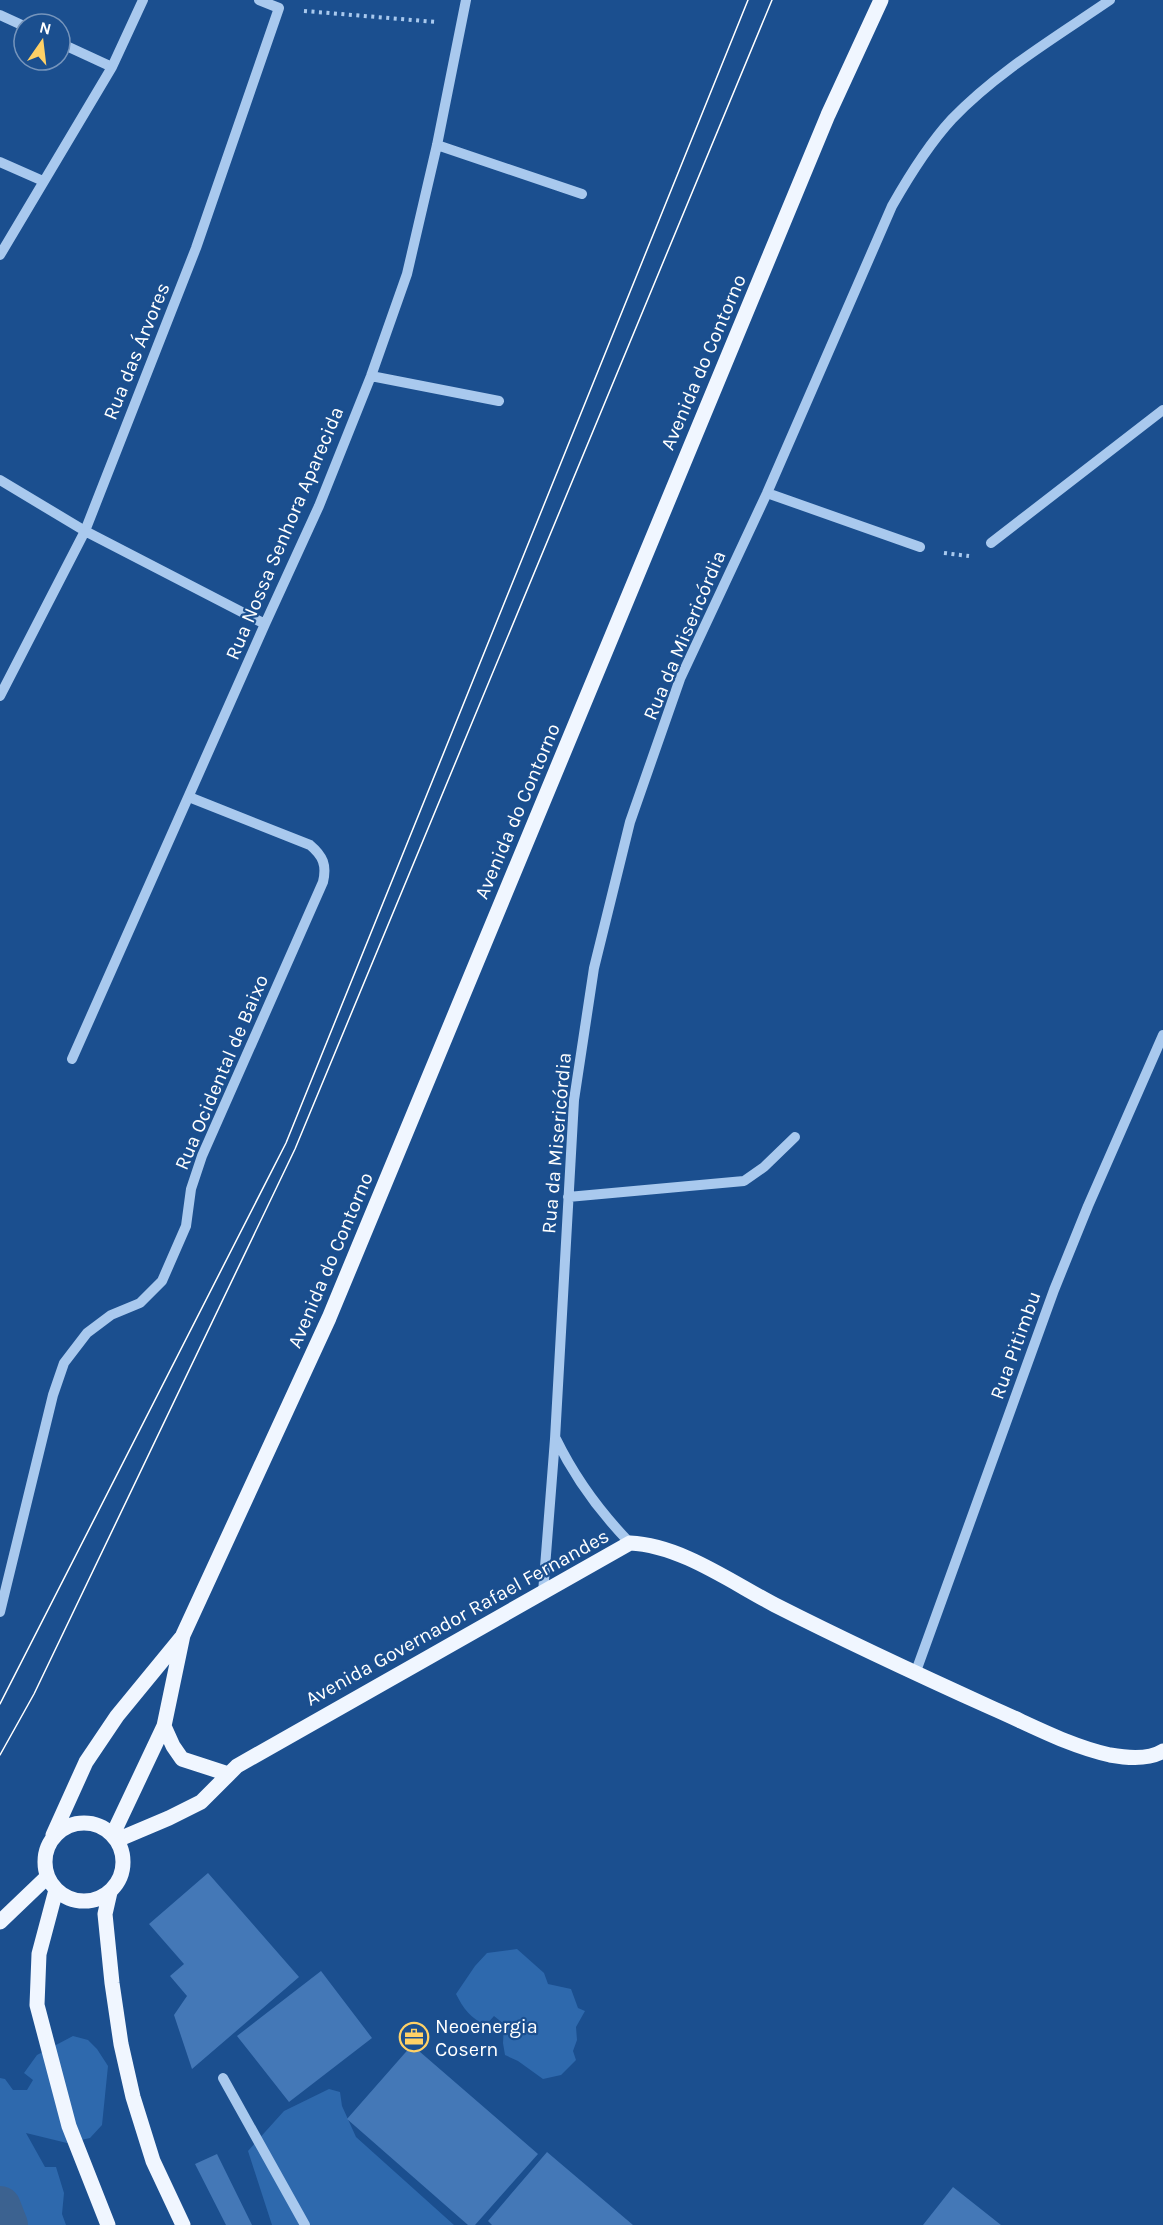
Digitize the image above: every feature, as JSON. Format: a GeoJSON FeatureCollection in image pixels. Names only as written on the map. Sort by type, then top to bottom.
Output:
{"type":"FeatureCollection","features":[{"type":"Feature","properties":{"kind":"main road","name":"Avenida do Contorno"},"geometry":{"type":"LineString","coordinates":[[115,1837],[164,1726],[183,1635],[329,1318],[824,126],[881,0]]}},
{"type":"Feature","properties":{"kind":"main road","name":"Avenida Governador Rafael Fernandes"},"geometry":{"type":"LineString","coordinates":[[115,1837],[170,1818],[201,1802],[237,1766],[630,1543],[648,1544],[680,1555],[915,1674],[1072,1744],[1113,1755],[1153,1758],[1163,1751]]}},
{"type":"Feature","properties":{"kind":"main road","name":"Avenida do Contorno"},"geometry":{"type":"LineString","coordinates":[[51,1840],[86,1762],[117,1716],[183,1635]]}},
{"type":"Feature","properties":{"kind":"main road"},"geometry":{"type":"LineString","coordinates":[[164,1726],[172,1746],[182,1760],[228,1774]]}},
{"type":"Feature","properties":{"kind":"main road"},"geometry":{"type":"LineString","coordinates":[[110,1892],[92,1901],[73,1900],[56,1890],[47,1877],[44,1858],[51,1840],[64,1828],[81,1822],[98,1825],[115,1837],[123,1858],[121,1877],[110,1892],[105,1914],[112,1983],[133,2097],[153,2161],[183,2225]]}},
{"type":"Feature","properties":{"kind":"main road"},"geometry":{"type":"LineString","coordinates":[[0,1922],[47,1877]]}},
{"type":"Feature","properties":{"kind":"main road"},"geometry":{"type":"LineString","coordinates":[[56,1890],[39,1954],[37,2005],[69,2126],[108,2225]]}},
{"type":"Feature","properties":{"kind":"street"},"geometry":{"type":"LineString","coordinates":[[0,255],[112,67],[143,0]]}},
{"type":"Feature","properties":{"kind":"street"},"geometry":{"type":"LineString","coordinates":[[259,0],[279,8]]}},
{"type":"Feature","properties":{"kind":"street","name":"Rua Nossa Senhora Aparecida"},"geometry":{"type":"LineString","coordinates":[[72,1059],[319,506],[371,376],[407,274],[437,145],[466,0]]}},
{"type":"Feature","properties":{"kind":"street","name":"Rua da Misericórdia"},"geometry":{"type":"LineString","coordinates":[[543,1593],[555,1438],[574,1100],[594,968],[630,822],[680,679],[767,494],[892,206],[916,164],[952,120],[991,83],[1110,0]]}},
{"type":"Feature","properties":{"kind":"street","name":"Rua das Árvores"},"geometry":{"type":"LineString","coordinates":[[0,696],[85,531],[196,248],[279,8]]}},
{"type":"Feature","properties":{"kind":"street"},"geometry":{"type":"LineString","coordinates":[[72,49],[112,67]]}},
{"type":"Feature","properties":{"kind":"street"},"geometry":{"type":"LineString","coordinates":[[437,145],[582,194]]}},
{"type":"Feature","properties":{"kind":"street"},"geometry":{"type":"LineString","coordinates":[[0,162],[43,181]]}},
{"type":"Feature","properties":{"kind":"street"},"geometry":{"type":"LineString","coordinates":[[371,376],[499,401]]}},
{"type":"Feature","properties":{"kind":"street"},"geometry":{"type":"LineString","coordinates":[[991,543],[1163,410]]}},
{"type":"Feature","properties":{"kind":"street"},"geometry":{"type":"LineString","coordinates":[[0,480],[85,531],[265,624]]}},
{"type":"Feature","properties":{"kind":"street"},"geometry":{"type":"LineString","coordinates":[[767,494],[920,547]]}},
{"type":"Feature","properties":{"kind":"street","name":"Rua Ocidental de Baixo"},"geometry":{"type":"LineString","coordinates":[[0,1612],[53,1395],[64,1363],[87,1333],[111,1315],[140,1303],[162,1281],[186,1226],[191,1189],[202,1156],[326,871],[319,853],[310,845],[189,797]]}},
{"type":"Feature","properties":{"kind":"street","name":"Rua Pitimbu"},"geometry":{"type":"LineString","coordinates":[[915,1674],[1058,1280],[1163,1035]]}},
{"type":"Feature","properties":{"kind":"street"},"geometry":{"type":"LineString","coordinates":[[568,1197],[744,1181],[764,1167],[795,1137]]}},
{"type":"Feature","properties":{"kind":"street"},"geometry":{"type":"LineString","coordinates":[[555,1438],[583,1489],[630,1543]]}},
{"type":"Feature","properties":{"kind":"street"},"geometry":{"type":"LineString","coordinates":[[223,2078],[305,2225]]}},
{"type":"Feature","properties":{"kind":"path"},"geometry":{"type":"LineString","coordinates":[[279,8],[460,25]]}},
{"type":"Feature","properties":{"kind":"path"},"geometry":{"type":"LineString","coordinates":[[920,547],[954,556],[969,556],[991,543]]}},
{"type":"Feature","properties":{"kind":"shaded area"},"geometry":{"type":"Polygon","coordinates":[[[517,1949],[544,1973],[548,1984],[571,1989],[578,2008],[585,2011],[576,2027],[577,2040],[573,2051],[576,2060],[561,2075],[543,2079],[518,2061],[505,2055],[504,2024],[494,2016],[486,2025],[476,2020],[456,1994],[487,1953],[517,1949]]]}},
{"type":"Feature","properties":{"kind":"shaded area"},"geometry":{"type":"Polygon","coordinates":[[[73,2036],[88,2040],[108,2066],[102,2125],[90,2138],[67,2143],[26,2133],[45,2167],[56,2167],[64,2193],[62,2214],[66,2225],[0,2225],[0,2078],[5,2079],[13,2090],[27,2090],[33,2080],[24,2073],[37,2055],[73,2036]]]}},
{"type":"Feature","properties":{"kind":"shaded area"},"geometry":{"type":"Polygon","coordinates":[[[329,2089],[340,2092],[342,2106],[356,2137],[454,2225],[272,2225],[248,2151],[284,2111],[329,2089]]]}},
{"type":"Feature","properties":{"kind":"building"},"geometry":{"type":"Polygon","coordinates":[[[208,1873],[299,1977],[192,2069],[174,2015],[187,1996],[170,1976],[184,1964],[149,1924],[208,1873]]]}},
{"type":"Feature","properties":{"kind":"building"},"geometry":{"type":"Polygon","coordinates":[[[321,1971],[372,2038],[289,2102],[237,2036],[321,1971]]]}},
{"type":"Feature","properties":{"kind":"building"},"geometry":{"type":"Polygon","coordinates":[[[412,2045],[538,2154],[475,2225],[468,2225],[347,2119],[412,2045]]]}},
{"type":"Feature","properties":{"kind":"building"},"geometry":{"type":"Polygon","coordinates":[[[547,2152],[633,2225],[492,2225],[488,2221],[547,2152]]]}},
{"type":"Feature","properties":{"kind":"building"},"geometry":{"type":"Polygon","coordinates":[[[217,2154],[252,2225],[226,2225],[195,2164],[217,2154]]]}},
{"type":"Feature","properties":{"kind":"building"},"geometry":{"type":"Polygon","coordinates":[[[953,2187],[1001,2225],[923,2225],[953,2187]]]}},
{"type":"Feature","properties":{"kind":"waterway"},"geometry":{"type":"LineString","coordinates":[[0,2207],[7,2225]]}},
{"type":"Feature","properties":{"kind":"tram line"},"geometry":{"type":"LineString","coordinates":[[0,1704],[286,1143],[748,0]]}},
{"type":"Feature","properties":{"kind":"tram line"},"geometry":{"type":"LineString","coordinates":[[0,1755],[34,1694],[295,1149],[772,0]]}},
{"type":"Feature","properties":{"kind":"place","name":"Neoenergia Cosern"},"geometry":{"type":"Point","coordinates":[414,2037]}}]}
